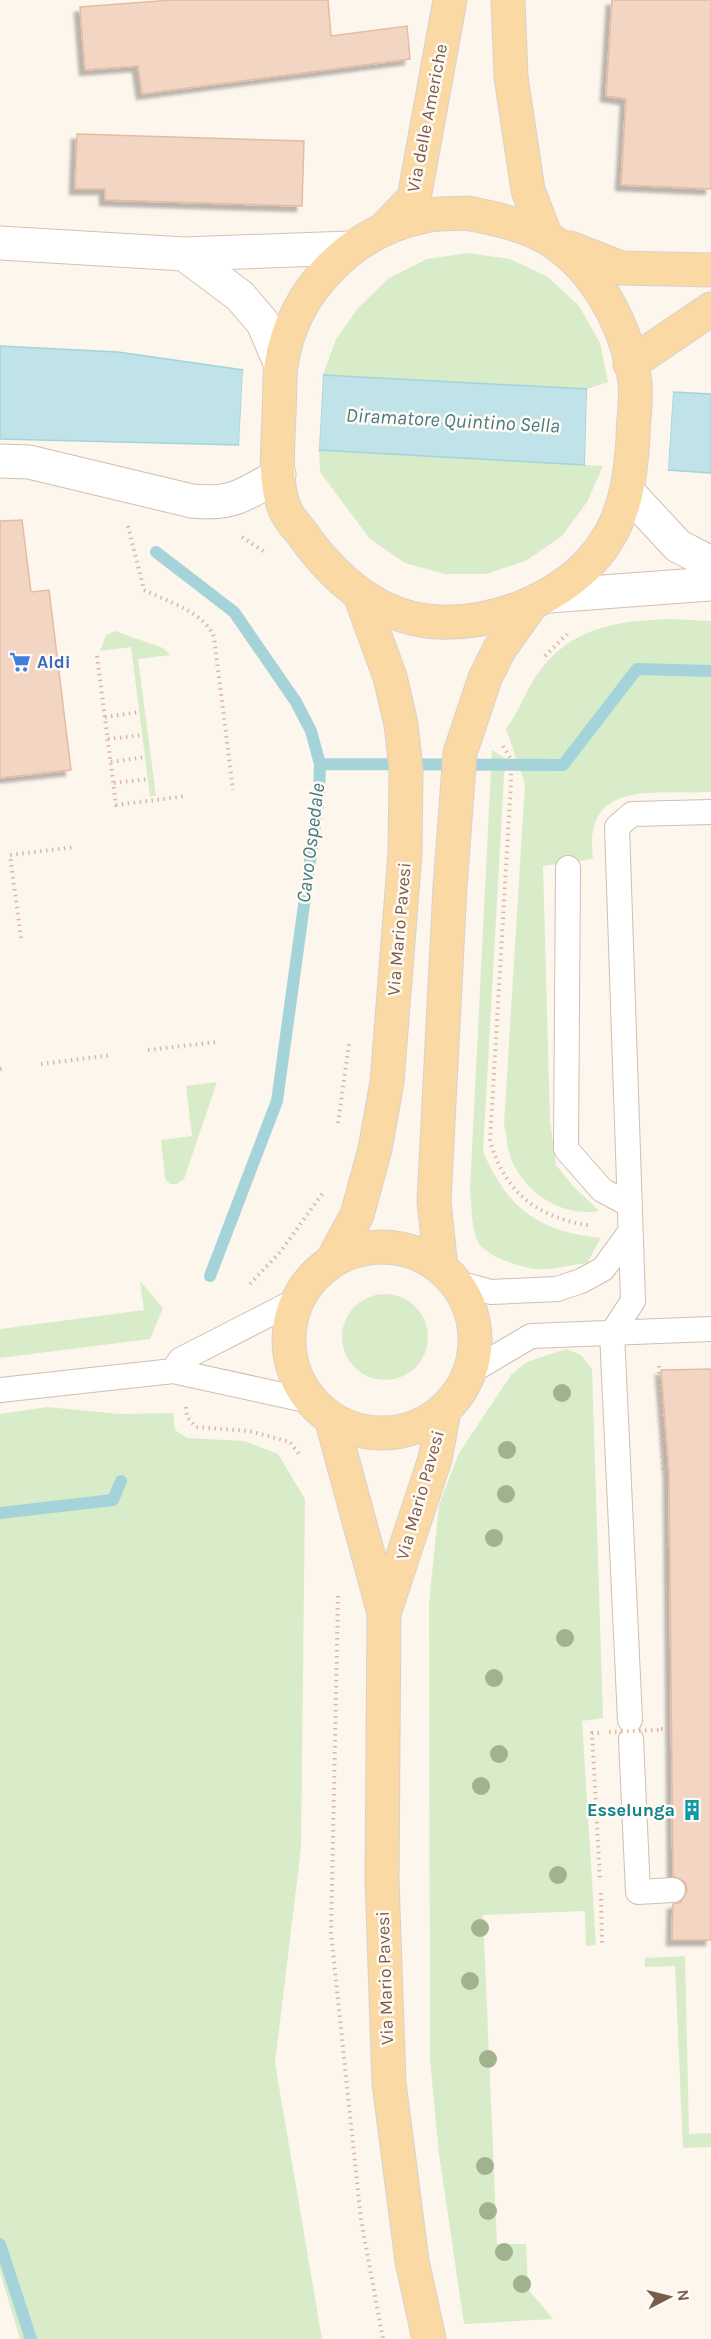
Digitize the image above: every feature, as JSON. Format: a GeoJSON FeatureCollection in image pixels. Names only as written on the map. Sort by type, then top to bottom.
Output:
{"type":"FeatureCollection","features":[{"type":"Feature","properties":{"kind":"main road","name":"Via delle Americhe"},"geometry":{"type":"LineString","coordinates":[[386,227],[414,198],[450,0]]}},
{"type":"Feature","properties":{"kind":"main road"},"geometry":{"type":"LineString","coordinates":[[448,1275],[434,1202],[459,767],[485,678],[499,650],[540,601],[584,569],[611,533],[629,479],[633,374],[616,316],[590,275],[550,240],[528,190],[511,76],[508,0]]}},
{"type":"Feature","properties":{"kind":"main road"},"geometry":{"type":"LineString","coordinates":[[540,601],[466,621],[429,621],[394,614],[360,595],[329,570],[284,508],[278,461],[281,365],[294,320],[317,281],[349,249],[386,227],[426,216],[467,213],[508,221],[621,268],[711,270]]}},
{"type":"Feature","properties":{"kind":"main road"},"geometry":{"type":"LineString","coordinates":[[633,374],[711,309]]}},
{"type":"Feature","properties":{"kind":"main road","name":"Via Mario Pavesi"},"geometry":{"type":"LineString","coordinates":[[332,1261],[357,1215],[375,1149],[387,1082],[405,854],[404,758],[401,724],[390,677],[360,595]]}},
{"type":"Feature","properties":{"kind":"main road"},"geometry":{"type":"LineString","coordinates":[[387,1246],[416,1253],[448,1275],[465,1298],[474,1325],[475,1353],[470,1372],[459,1393],[444,1411],[418,1427],[389,1434],[358,1431],[321,1410],[296,1378],[289,1353],[289,1326],[297,1300],[312,1278],[332,1261],[359,1250],[387,1246]]}},
{"type":"Feature","properties":{"kind":"main road","name":"Via Mario Pavesi"},"geometry":{"type":"LineString","coordinates":[[321,1410],[384,1613],[382,1879],[389,2083],[412,2261],[429,2339]]}},
{"type":"Feature","properties":{"kind":"main road","name":"Via Mario Pavesi"},"geometry":{"type":"LineString","coordinates":[[384,1613],[435,1459],[444,1411]]}},
{"type":"Feature","properties":{"kind":"street"},"geometry":{"type":"LineString","coordinates":[[0,243],[184,254],[349,249]]}},
{"type":"Feature","properties":{"kind":"street"},"geometry":{"type":"LineString","coordinates":[[184,254],[240,296],[263,322],[281,365]]}},
{"type":"Feature","properties":{"kind":"street"},"geometry":{"type":"LineString","coordinates":[[0,461],[29,462],[192,501],[216,504],[235,500],[278,461]]}},
{"type":"Feature","properties":{"kind":"street"},"geometry":{"type":"LineString","coordinates":[[629,479],[678,546],[711,563]]}},
{"type":"Feature","properties":{"kind":"street"},"geometry":{"type":"LineString","coordinates":[[540,601],[711,584]]}},
{"type":"Feature","properties":{"kind":"lane"},"geometry":{"type":"LineString","coordinates":[[673,1890],[638,1892],[623,1730],[612,1333],[633,1300],[617,826],[632,814],[711,812]]}},
{"type":"Feature","properties":{"kind":"lane"},"geometry":{"type":"LineString","coordinates":[[568,868],[566,1149],[602,1190],[630,1205]]}},
{"type":"Feature","properties":{"kind":"lane"},"geometry":{"type":"LineString","coordinates":[[448,1275],[491,1292],[557,1289],[581,1281],[603,1269],[630,1232]]}},
{"type":"Feature","properties":{"kind":"lane"},"geometry":{"type":"LineString","coordinates":[[173,1371],[180,1360],[297,1300]]}},
{"type":"Feature","properties":{"kind":"lane"},"geometry":{"type":"LineString","coordinates":[[470,1372],[531,1336],[711,1329]]}},
{"type":"Feature","properties":{"kind":"lane"},"geometry":{"type":"LineString","coordinates":[[0,1390],[173,1371],[321,1410]]}},
{"type":"Feature","properties":{"kind":"path"},"geometry":{"type":"LineString","coordinates":[[125,515],[144,590],[196,615],[209,625],[214,637],[233,790]]}},
{"type":"Feature","properties":{"kind":"path"},"geometry":{"type":"LineString","coordinates":[[234,536],[244,538],[268,555]]}},
{"type":"Feature","properties":{"kind":"path"},"geometry":{"type":"LineString","coordinates":[[538,666],[570,631]]}},
{"type":"Feature","properties":{"kind":"path"},"geometry":{"type":"LineString","coordinates":[[97,656],[116,805],[186,796]]}},
{"type":"Feature","properties":{"kind":"path"},"geometry":{"type":"LineString","coordinates":[[105,717],[140,712]]}},
{"type":"Feature","properties":{"kind":"path"},"geometry":{"type":"LineString","coordinates":[[108,739],[142,735]]}},
{"type":"Feature","properties":{"kind":"path"},"geometry":{"type":"LineString","coordinates":[[500,744],[508,751],[511,759],[511,782],[490,1141],[501,1169],[524,1199],[542,1212],[563,1222],[602,1228]]}},
{"type":"Feature","properties":{"kind":"path"},"geometry":{"type":"LineString","coordinates":[[111,762],[145,757]]}},
{"type":"Feature","properties":{"kind":"path"},"geometry":{"type":"LineString","coordinates":[[114,783],[148,779]]}},
{"type":"Feature","properties":{"kind":"path"},"geometry":{"type":"LineString","coordinates":[[21,938],[10,855],[75,847]]}},
{"type":"Feature","properties":{"kind":"path"},"geometry":{"type":"LineString","coordinates":[[148,1050],[218,1042]]}},
{"type":"Feature","properties":{"kind":"path"},"geometry":{"type":"LineString","coordinates":[[336,1134],[349,1042]]}},
{"type":"Feature","properties":{"kind":"path"},"geometry":{"type":"LineString","coordinates":[[41,1064],[112,1055]]}},
{"type":"Feature","properties":{"kind":"path"},"geometry":{"type":"LineString","coordinates":[[0,1069],[6,1068]]}},
{"type":"Feature","properties":{"kind":"path"},"geometry":{"type":"LineString","coordinates":[[244,1290],[281,1251],[324,1190]]}},
{"type":"Feature","properties":{"kind":"path"},"geometry":{"type":"LineString","coordinates":[[668,1365],[657,1366],[663,1472],[669,1472]]}},
{"type":"Feature","properties":{"kind":"path"},"geometry":{"type":"LineString","coordinates":[[187,1417],[196,1426],[249,1431],[290,1442],[304,1460]]}},
{"type":"Feature","properties":{"kind":"path"},"geometry":{"type":"LineString","coordinates":[[337,1590],[331,1933],[361,2220],[383,2339]]}},
{"type":"Feature","properties":{"kind":"path"},"geometry":{"type":"LineString","coordinates":[[623,1730],[659,1730]]}},
{"type":"Feature","properties":{"kind":"path"},"geometry":{"type":"LineString","coordinates":[[592,1733],[602,1945]]}},
{"type":"Feature","properties":{"kind":"green space"},"geometry":{"type":"Polygon","coordinates":[[[468,253],[510,259],[548,277],[579,306],[600,343],[608,382],[587,389],[323,375],[336,339],[359,307],[389,278],[427,259],[468,253]]]}},
{"type":"Feature","properties":{"kind":"green space"},"geometry":{"type":"Polygon","coordinates":[[[319,450],[603,466],[587,502],[562,536],[527,560],[487,574],[445,574],[405,563],[370,539],[320,472],[319,450]]]}},
{"type":"Feature","properties":{"kind":"green space"},"geometry":{"type":"Polygon","coordinates":[[[670,619],[711,621],[711,792],[646,793],[627,796],[611,803],[599,815],[593,833],[593,859],[543,866],[550,1121],[556,1165],[573,1186],[599,1211],[572,1210],[548,1201],[527,1184],[510,1157],[504,1124],[525,784],[506,729],[536,676],[564,647],[579,637],[612,625],[670,619]]]}},
{"type":"Feature","properties":{"kind":"green space"},"geometry":{"type":"Polygon","coordinates":[[[115,631],[163,648],[170,655],[138,659],[156,796],[150,796],[131,647],[100,651],[106,635],[115,631]]]}},
{"type":"Feature","properties":{"kind":"green space"},"geometry":{"type":"Polygon","coordinates":[[[492,750],[505,758],[483,1152],[504,1189],[528,1214],[560,1230],[601,1238],[587,1263],[555,1268],[529,1268],[487,1252],[478,1242],[473,1223],[470,1191],[492,750]]]}},
{"type":"Feature","properties":{"kind":"green space"},"geometry":{"type":"Polygon","coordinates":[[[217,1082],[184,1179],[177,1184],[170,1184],[165,1179],[161,1140],[192,1136],[186,1086],[217,1082]]]}},
{"type":"Feature","properties":{"kind":"green space"},"geometry":{"type":"Polygon","coordinates":[[[140,1281],[163,1308],[150,1339],[0,1358],[0,1329],[144,1310],[140,1281]]]}},
{"type":"Feature","properties":{"kind":"green space"},"geometry":{"type":"Polygon","coordinates":[[[377,1294],[393,1294],[416,1306],[425,1320],[428,1337],[425,1354],[416,1368],[393,1380],[377,1380],[361,1373],[349,1361],[342,1345],[342,1329],[349,1313],[361,1301],[377,1294]]]}},
{"type":"Feature","properties":{"kind":"green space"},"geometry":{"type":"Polygon","coordinates":[[[566,1349],[581,1355],[592,1369],[603,1718],[582,1721],[596,1945],[586,1946],[585,1911],[483,1915],[497,2244],[526,2244],[528,2289],[553,2319],[464,2324],[439,2154],[430,2060],[429,1603],[439,1505],[459,1453],[511,1375],[527,1362],[566,1349]]]}},
{"type":"Feature","properties":{"kind":"green space"},"geometry":{"type":"Polygon","coordinates":[[[47,1407],[120,1414],[173,1413],[175,1430],[187,1438],[244,1441],[278,1454],[305,1499],[301,1848],[275,2063],[322,2339],[20,2339],[0,2272],[0,1414],[47,1407]]]}},
{"type":"Feature","properties":{"kind":"green space"},"geometry":{"type":"Polygon","coordinates":[[[685,1956],[689,2134],[711,2133],[711,2147],[683,2148],[675,1966],[645,1967],[645,1958],[685,1956]]]}},
{"type":"Feature","properties":{"kind":"water"},"geometry":{"type":"Polygon","coordinates":[[[0,346],[118,352],[243,370],[239,445],[0,439],[0,346]]]}},
{"type":"Feature","properties":{"kind":"water","name":"Diramatore Quintino Sella"},"geometry":{"type":"Polygon","coordinates":[[[323,375],[587,389],[585,465],[319,450],[323,375]]]}},
{"type":"Feature","properties":{"kind":"water"},"geometry":{"type":"Polygon","coordinates":[[[673,392],[711,394],[711,473],[668,470],[673,392]]]}},
{"type":"Feature","properties":{"kind":"pier"},"geometry":{"type":"Polygon","coordinates":[[[243,370],[246,371],[242,445],[239,445],[243,370]]]}},
{"type":"Feature","properties":{"kind":"pier"},"geometry":{"type":"Polygon","coordinates":[[[320,375],[323,375],[319,450],[316,450],[320,375]]]}},
{"type":"Feature","properties":{"kind":"pier"},"geometry":{"type":"Polygon","coordinates":[[[590,388],[588,465],[585,465],[587,389],[590,388]]]}},
{"type":"Feature","properties":{"kind":"pier"},"geometry":{"type":"Polygon","coordinates":[[[671,390],[673,392],[668,470],[665,470],[671,390]]]}},
{"type":"Feature","properties":{"kind":"building"},"geometry":{"type":"Polygon","coordinates":[[[172,0],[328,0],[331,36],[407,26],[410,59],[142,94],[138,66],[85,70],[80,7],[172,0]]]}},
{"type":"Feature","properties":{"kind":"building"},"geometry":{"type":"Polygon","coordinates":[[[612,0],[711,0],[711,189],[621,185],[626,99],[606,96],[612,0]]]}},
{"type":"Feature","properties":{"kind":"building"},"geometry":{"type":"Polygon","coordinates":[[[77,134],[304,141],[302,206],[105,200],[105,189],[75,189],[77,134]]]}},
{"type":"Feature","properties":{"kind":"building"},"geometry":{"type":"Polygon","coordinates":[[[22,520],[31,592],[49,590],[71,770],[0,778],[0,521],[22,520]]]}},
{"type":"Feature","properties":{"kind":"building","name":"Esselunga"},"geometry":{"type":"Polygon","coordinates":[[[711,1369],[711,1940],[672,1940],[673,1904],[681,1902],[687,1890],[685,1882],[673,1876],[669,1472],[661,1370],[711,1369]]]}},
{"type":"Feature","properties":{"kind":"waterway","name":"Cavo Ospedale"},"geometry":{"type":"LineString","coordinates":[[156,552],[234,612],[296,702],[311,731],[320,764],[319,796],[277,1101],[210,1276]]}},
{"type":"Feature","properties":{"kind":"waterway","name":"Cavo Ospedale"},"geometry":{"type":"LineString","coordinates":[[320,764],[563,765],[637,669],[711,671]]}},
{"type":"Feature","properties":{"kind":"waterway","name":"Cavo Ospedale"},"geometry":{"type":"LineString","coordinates":[[0,1513],[113,1500],[121,1481]]}},
{"type":"Feature","properties":{"kind":"waterway"},"geometry":{"type":"LineString","coordinates":[[0,2244],[31,2339]]}},
{"type":"Feature","properties":{"kind":"place","name":"Aldi"},"geometry":{"type":"Point","coordinates":[20,662]}},
{"type":"Feature","properties":{"kind":"place","name":"Esselunga"},"geometry":{"type":"Point","coordinates":[692,1810]}}]}
